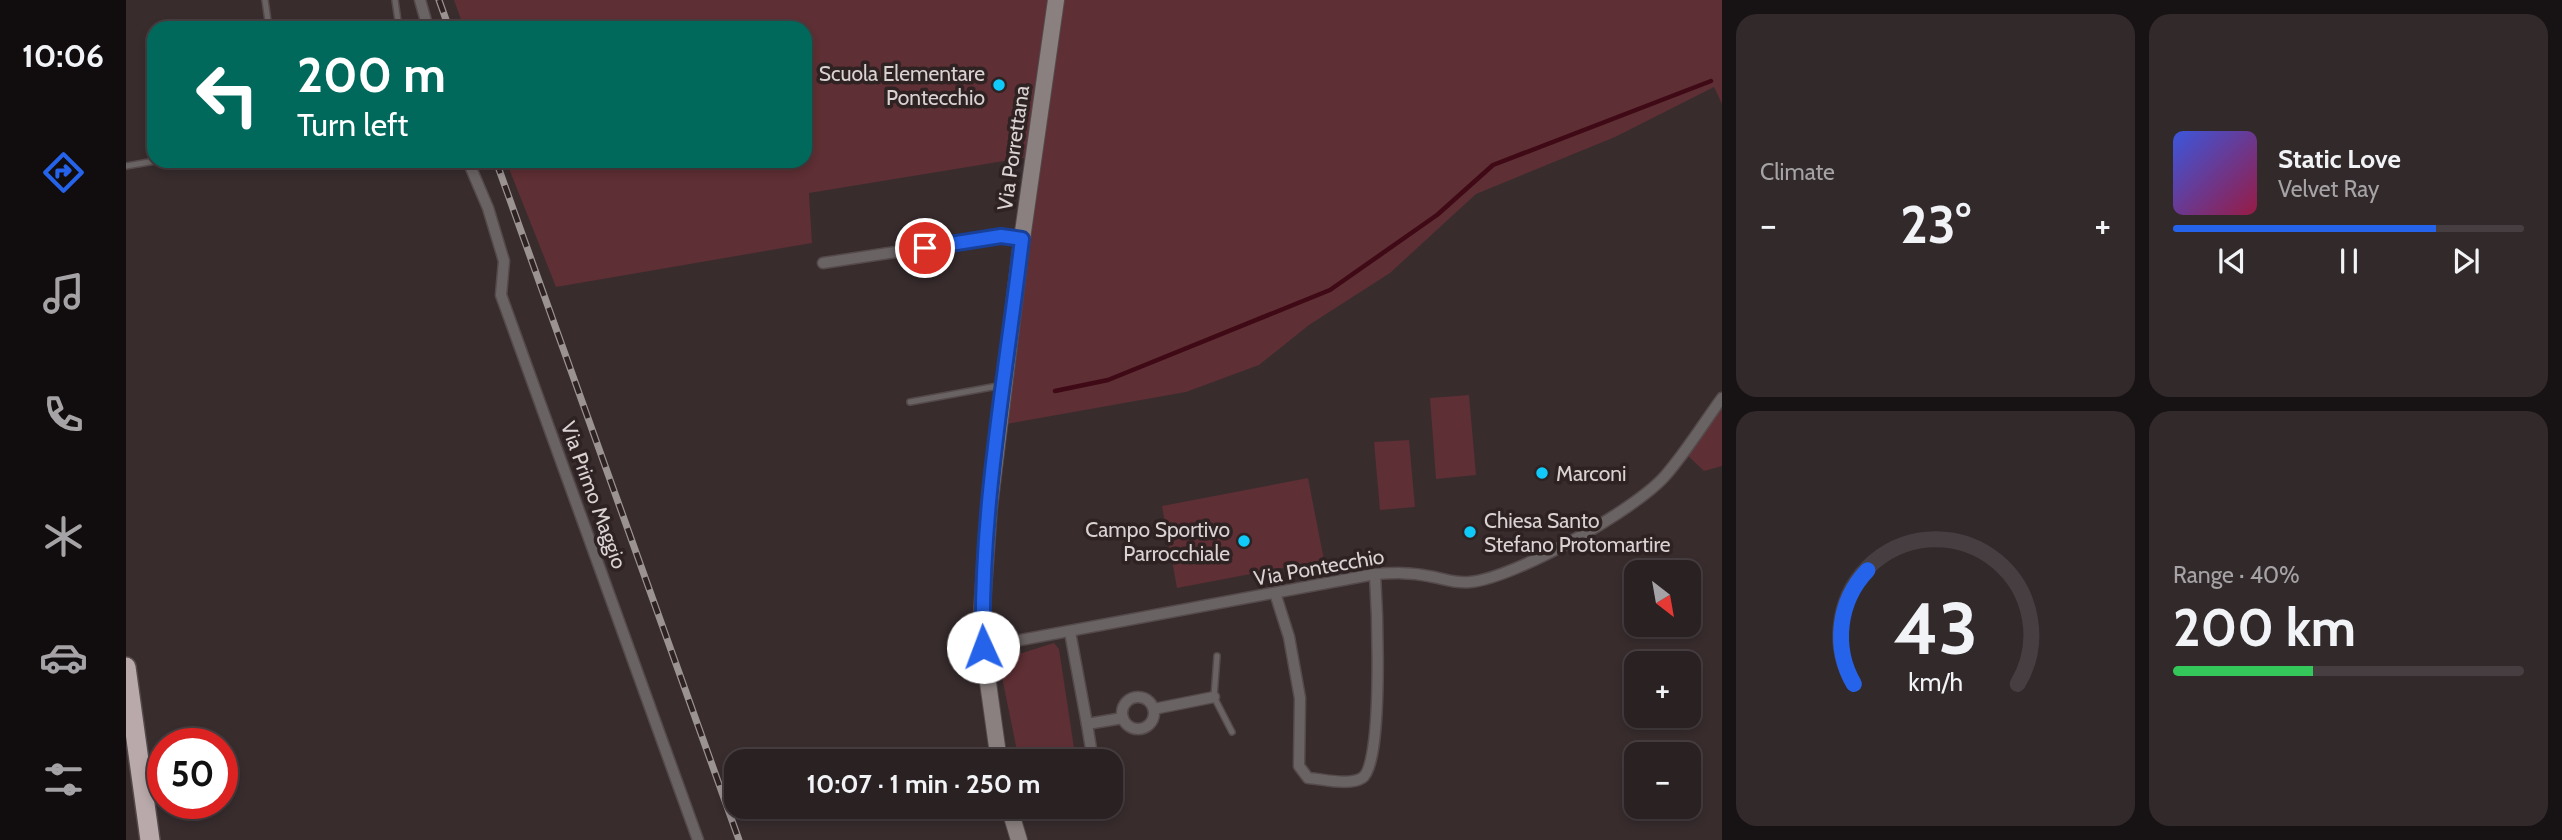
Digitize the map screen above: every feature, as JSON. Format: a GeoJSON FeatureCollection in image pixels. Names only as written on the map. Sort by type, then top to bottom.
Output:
{"type":"FeatureCollection","features":[{"type":"Feature","properties":{"kind":"highway"},"geometry":{"type":"LineString","coordinates":[[126,667],[150,840]]}},
{"type":"Feature","properties":{"kind":"main road","name":"Via Porrettana"},"geometry":{"type":"LineString","coordinates":[[997,749],[983,647],[982,609],[989,509],[1022,239],[1056,0]]}},
{"type":"Feature","properties":{"kind":"main road"},"geometry":{"type":"LineString","coordinates":[[1013,819],[1019,840]]}},
{"type":"Feature","properties":{"kind":"street"},"geometry":{"type":"LineString","coordinates":[[420,0],[426,21]]}},
{"type":"Feature","properties":{"kind":"street","name":"Via Primo Maggio"},"geometry":{"type":"LineString","coordinates":[[471,168],[488,208],[504,261],[501,295],[698,840]]}},
{"type":"Feature","properties":{"kind":"street"},"geometry":{"type":"LineString","coordinates":[[823,263],[1001,236],[1022,239]]}},
{"type":"Feature","properties":{"kind":"street","name":"Via Pontecchio"},"geometry":{"type":"LineString","coordinates":[[983,647],[1375,575],[1405,572],[1452,582],[1471,582],[1502,575],[1558,549],[1602,523],[1664,477],[1722,398]]}},
{"type":"Feature","properties":{"kind":"street"},"geometry":{"type":"LineString","coordinates":[[1275,593],[1289,637],[1300,698],[1299,766],[1308,778],[1352,781],[1361,779],[1371,768],[1378,691],[1375,575]]}},
{"type":"Feature","properties":{"kind":"street"},"geometry":{"type":"LineString","coordinates":[[1070,632],[1091,749]]}},
{"type":"Feature","properties":{"kind":"street"},"geometry":{"type":"LineString","coordinates":[[1138,696],[1151,702],[1154,709],[1151,723],[1139,729],[1132,728],[1123,718],[1125,704],[1138,696]]}},
{"type":"Feature","properties":{"kind":"street"},"geometry":{"type":"LineString","coordinates":[[1154,709],[1214,697]]}},
{"type":"Feature","properties":{"kind":"street"},"geometry":{"type":"LineString","coordinates":[[1087,724],[1123,718]]}},
{"type":"Feature","properties":{"kind":"lane"},"geometry":{"type":"LineString","coordinates":[[265,0],[268,21]]}},
{"type":"Feature","properties":{"kind":"lane"},"geometry":{"type":"LineString","coordinates":[[395,0],[398,21]]}},
{"type":"Feature","properties":{"kind":"lane"},"geometry":{"type":"LineString","coordinates":[[126,166],[147,162]]}},
{"type":"Feature","properties":{"kind":"lane"},"geometry":{"type":"LineString","coordinates":[[909,402],[1004,384]]}},
{"type":"Feature","properties":{"kind":"lane"},"geometry":{"type":"LineString","coordinates":[[1217,656],[1214,697],[1232,732]]}},
{"type":"Feature","properties":{"kind":"shaded area"},"geometry":{"type":"Polygon","coordinates":[[[454,0],[1722,0],[1722,104],[1714,87],[1615,137],[1476,194],[1390,273],[1309,325],[1259,365],[1186,392],[995,426],[994,396],[1029,157],[809,193],[812,243],[556,287],[509,168],[812,168],[812,21],[462,21],[454,0]]]}},
{"type":"Feature","properties":{"kind":"shaded area"},"geometry":{"type":"Polygon","coordinates":[[[1469,395],[1476,475],[1436,479],[1430,398],[1469,395]]]}},
{"type":"Feature","properties":{"kind":"shaded area"},"geometry":{"type":"Polygon","coordinates":[[[1722,402],[1722,466],[1704,471],[1683,451],[1722,402]]]}},
{"type":"Feature","properties":{"kind":"shaded area"},"geometry":{"type":"Polygon","coordinates":[[[1409,440],[1415,507],[1380,510],[1374,442],[1409,440]]]}},
{"type":"Feature","properties":{"kind":"shaded area","name":"Campo Sportivo Parrocchiale"},"geometry":{"type":"Polygon","coordinates":[[[1308,478],[1324,560],[1177,588],[1162,506],[1308,478]]]}},
{"type":"Feature","properties":{"kind":"shaded area"},"geometry":{"type":"Polygon","coordinates":[[[1054,643],[1059,649],[1074,749],[1017,749],[1002,677],[1019,654],[1054,643]]]}},
{"type":"Feature","properties":{"kind":"waterway"},"geometry":{"type":"LineString","coordinates":[[1055,391],[1108,380],[1330,290],[1437,215],[1493,165],[1711,81]]}},
{"type":"Feature","properties":{"kind":"railway"},"geometry":{"type":"LineString","coordinates":[[439,0],[446,21]]}},
{"type":"Feature","properties":{"kind":"railway"},"geometry":{"type":"LineString","coordinates":[[499,168],[739,840]]}},
{"type":"Feature","properties":{"kind":"place","name":"Scuola Elementare Pontecchio"},"geometry":{"type":"Point","coordinates":[999,85]}},
{"type":"Feature","properties":{"kind":"place","name":"Marconi"},"geometry":{"type":"Point","coordinates":[1542,473]}},
{"type":"Feature","properties":{"kind":"place","name":"Chiesa Santo Stefano Protomartire"},"geometry":{"type":"Point","coordinates":[1470,532]}},
{"type":"Feature","properties":{"kind":"place","name":"Campo Sportivo Parrocchiale"},"geometry":{"type":"Point","coordinates":[1244,541]}},
{"type":"Feature","properties":{"kind":"route"},"geometry":{"type":"LineString","coordinates":[[925,248],[1001,236],[1022,239],[989,509],[982,609],[983,647]]}}]}
